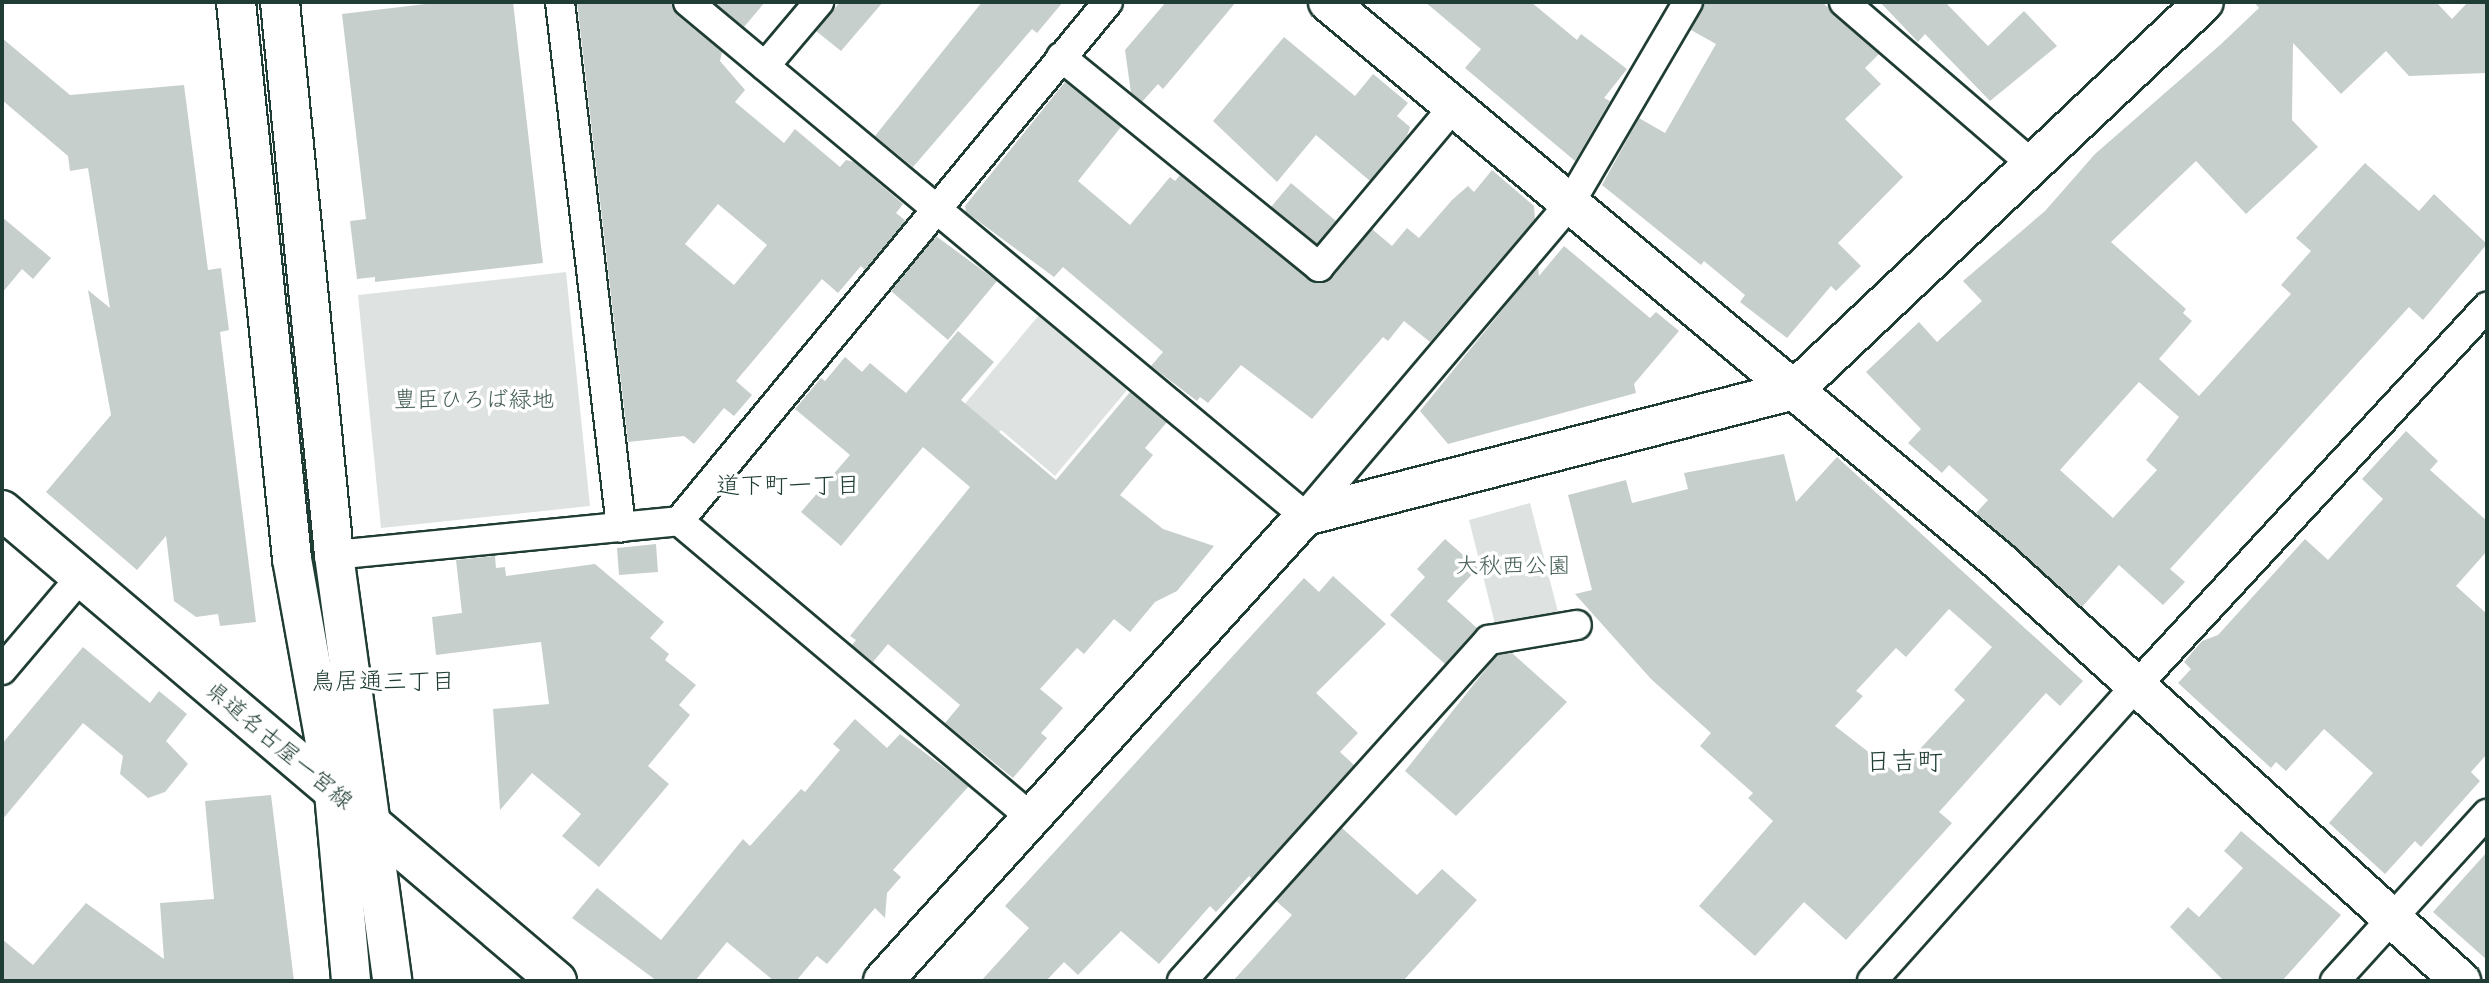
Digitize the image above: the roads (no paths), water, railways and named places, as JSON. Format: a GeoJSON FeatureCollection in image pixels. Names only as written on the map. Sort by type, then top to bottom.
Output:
{"type":"FeatureCollection","features":[{"type":"Feature","properties":{"kind":"street"},"geometry":{"type":"LineString","coordinates":[[236,2],[292,559],[334,793],[351,981]]}},
{"type":"Feature","properties":{"kind":"street"},"geometry":{"type":"LineString","coordinates":[[280,2],[334,555],[375,828],[392,981]]}},
{"type":"Feature","properties":{"kind":"street"},"geometry":{"type":"LineString","coordinates":[[560,2],[621,527]]}},
{"type":"Feature","properties":{"kind":"street"},"geometry":{"type":"LineString","coordinates":[[688,2],[934,210],[1305,516]]}},
{"type":"Feature","properties":{"kind":"street"},"geometry":{"type":"LineString","coordinates":[[765,66],[820,2]]}},
{"type":"Feature","properties":{"kind":"street"},"geometry":{"type":"LineString","coordinates":[[334,555],[679,521],[1108,2]]}},
{"type":"Feature","properties":{"kind":"street"},"geometry":{"type":"LineString","coordinates":[[1328,2],[1998,560],[2462,981]]}},
{"type":"Feature","properties":{"kind":"street"},"geometry":{"type":"LineString","coordinates":[[884,981],[1305,516],[1570,203],[1688,2]]}},
{"type":"Feature","properties":{"kind":"street"},"geometry":{"type":"LineString","coordinates":[[1844,2],[2032,164]]}},
{"type":"Feature","properties":{"kind":"street"},"geometry":{"type":"LineString","coordinates":[[1305,516],[1794,390],[2204,2]]}},
{"type":"Feature","properties":{"kind":"street"},"geometry":{"type":"LineString","coordinates":[[1061,57],[1319,267],[1454,106]]}},
{"type":"Feature","properties":{"kind":"street"},"geometry":{"type":"LineString","coordinates":[[1872,981],[2136,685],[2487,307]]}},
{"type":"Feature","properties":{"kind":"street","name":"県道名古屋一宮線"},"geometry":{"type":"LineString","coordinates":[[2,510],[557,981]]}},
{"type":"Feature","properties":{"kind":"street"},"geometry":{"type":"LineString","coordinates":[[679,521],[1031,817]]}},
{"type":"Feature","properties":{"kind":"street"},"geometry":{"type":"LineString","coordinates":[[2,670],[81,577]]}},
{"type":"Feature","properties":{"kind":"street"},"geometry":{"type":"LineString","coordinates":[[1182,981],[1489,640],[1577,625]]}},
{"type":"Feature","properties":{"kind":"street"},"geometry":{"type":"LineString","coordinates":[[2335,981],[2487,814]]}},
{"type":"Feature","properties":{"kind":"district","name":"道下町一丁目"},"geometry":{"type":"Point","coordinates":[788,487]}},
{"type":"Feature","properties":{"kind":"district","name":"鳥居通三丁目"},"geometry":{"type":"Point","coordinates":[383,683]}},
{"type":"Feature","properties":{"kind":"district","name":"日吉町"},"geometry":{"type":"Point","coordinates":[1904,763]}},
{"type":"Feature","properties":{"kind":"park label","name":"豊臣ひろば緑地"},"geometry":{"type":"Point","coordinates":[474,400]}},
{"type":"Feature","properties":{"kind":"park label","name":"大秋西公園"},"geometry":{"type":"Point","coordinates":[1513,566]}}]}
